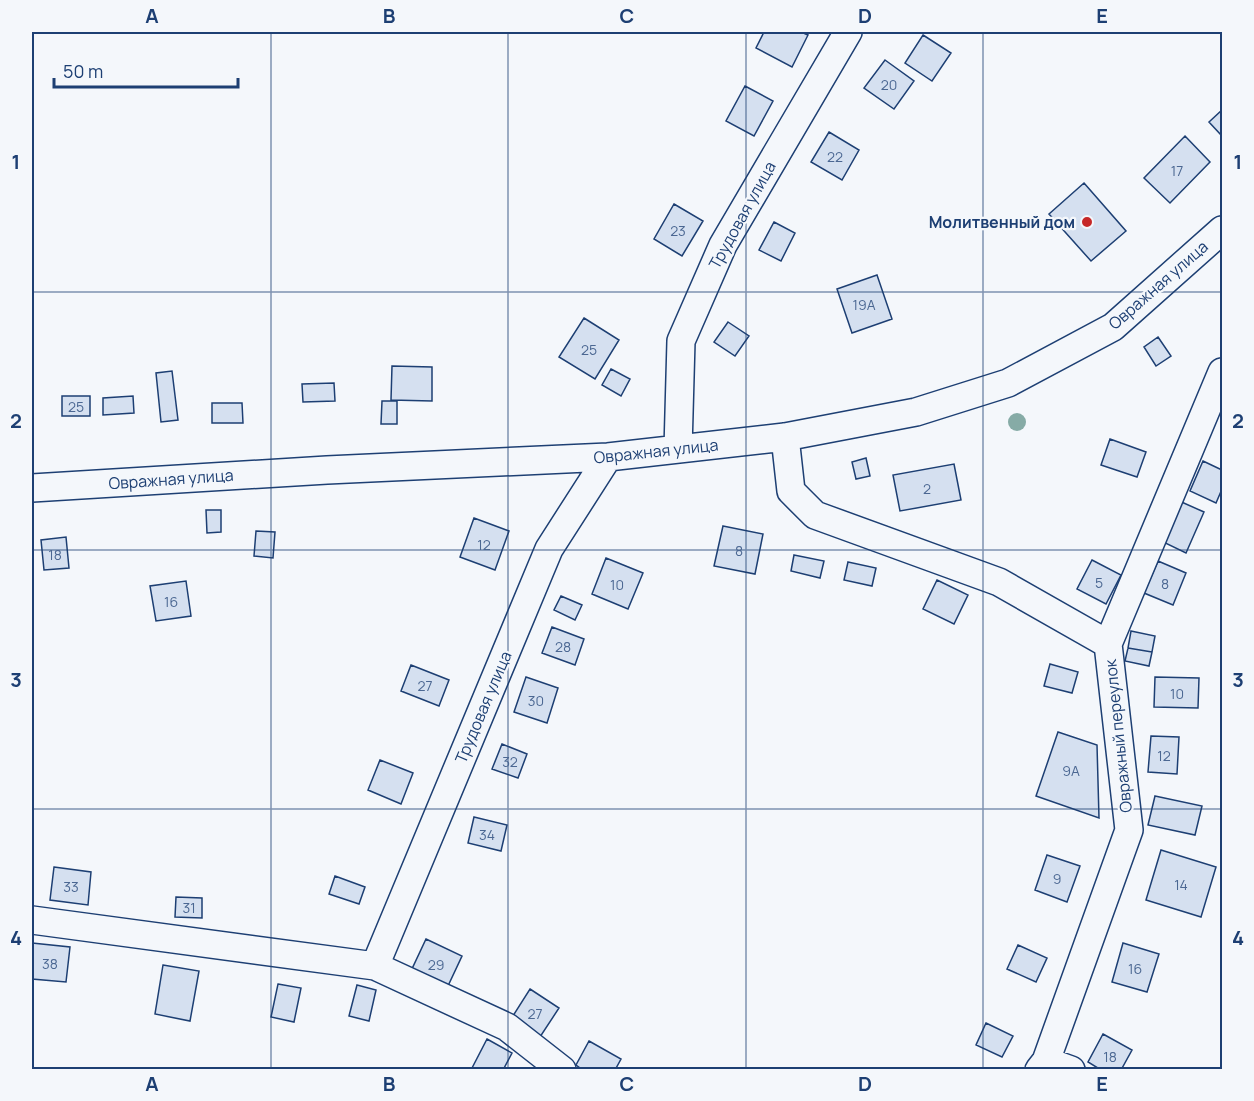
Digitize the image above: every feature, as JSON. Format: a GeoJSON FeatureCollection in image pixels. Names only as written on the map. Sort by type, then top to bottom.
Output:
{"type":"FeatureCollection","features":[{"type":"Feature","properties":{"kind":"street","name":"Трудовая улица"},"geometry":{"type":"LineString","coordinates":[[678,449],[681,341],[723,245],[848,32]]}},
{"type":"Feature","properties":{"kind":"street","name":"Овражная улица"},"geometry":{"type":"LineString","coordinates":[[32,488],[327,470],[608,457],[785,437],[916,412],[1008,383],[1113,327],[1222,230]]}},
{"type":"Feature","properties":{"kind":"street","name":"Овражный переулок"},"geometry":{"type":"LineString","coordinates":[[1052,1067],[1129,830],[1108,644],[1222,372]]}},
{"type":"Feature","properties":{"kind":"street"},"geometry":{"type":"LineString","coordinates":[[785,437],[791,491],[815,515],[999,582],[1108,644]]}},
{"type":"Feature","properties":{"kind":"street","name":"Трудовая улица"},"geometry":{"type":"LineString","coordinates":[[375,966],[549,549],[608,457]]}},
{"type":"Feature","properties":{"kind":"street"},"geometry":{"type":"LineString","coordinates":[[32,920],[375,966],[507,1027],[562,1070]]}},
{"type":"Feature","properties":{"kind":"building"},"geometry":{"type":"Polygon","coordinates":[[[764,32],[801,32],[808,35],[792,67],[756,48],[764,32]]]}},
{"type":"Feature","properties":{"kind":"building"},"geometry":{"type":"Polygon","coordinates":[[[923,35],[951,53],[932,81],[905,63],[923,35]]]}},
{"type":"Feature","properties":{"kind":"building"},"geometry":{"type":"Polygon","coordinates":[[[885,60],[914,81],[894,109],[864,88],[885,60]]]}},
{"type":"Feature","properties":{"kind":"building"},"geometry":{"type":"Polygon","coordinates":[[[745,86],[773,101],[754,136],[726,121],[745,86]]]}},
{"type":"Feature","properties":{"kind":"building"},"geometry":{"type":"Polygon","coordinates":[[[1222,110],[1222,136],[1209,122],[1222,110]]]}},
{"type":"Feature","properties":{"kind":"building"},"geometry":{"type":"Polygon","coordinates":[[[829,132],[859,150],[842,180],[811,162],[829,132]]]}},
{"type":"Feature","properties":{"kind":"building"},"geometry":{"type":"Polygon","coordinates":[[[1185,136],[1210,162],[1170,203],[1144,178],[1185,136]]]}},
{"type":"Feature","properties":{"kind":"building","name":"Молитвенный дом"},"geometry":{"type":"Polygon","coordinates":[[[1084,183],[1126,231],[1091,261],[1049,214],[1084,183]]]}},
{"type":"Feature","properties":{"kind":"building"},"geometry":{"type":"Polygon","coordinates":[[[674,204],[703,221],[682,256],[654,239],[674,204]]]}},
{"type":"Feature","properties":{"kind":"building"},"geometry":{"type":"Polygon","coordinates":[[[774,222],[795,233],[781,261],[759,250],[774,222]]]}},
{"type":"Feature","properties":{"kind":"building"},"geometry":{"type":"Polygon","coordinates":[[[877,275],[892,319],[852,333],[837,289],[877,275]]]}},
{"type":"Feature","properties":{"kind":"building"},"geometry":{"type":"Polygon","coordinates":[[[584,318],[619,340],[595,379],[559,357],[584,318]]]}},
{"type":"Feature","properties":{"kind":"building"},"geometry":{"type":"Polygon","coordinates":[[[728,322],[749,336],[735,356],[714,342],[728,322]]]}},
{"type":"Feature","properties":{"kind":"building"},"geometry":{"type":"Polygon","coordinates":[[[1158,337],[1171,356],[1156,366],[1144,347],[1158,337]]]}},
{"type":"Feature","properties":{"kind":"building"},"geometry":{"type":"Polygon","coordinates":[[[392,366],[432,367],[432,401],[391,400],[392,366]]]}},
{"type":"Feature","properties":{"kind":"building"},"geometry":{"type":"Polygon","coordinates":[[[611,369],[630,379],[621,396],[602,385],[611,369]]]}},
{"type":"Feature","properties":{"kind":"building"},"geometry":{"type":"Polygon","coordinates":[[[172,371],[178,420],[161,422],[156,373],[172,371]]]}},
{"type":"Feature","properties":{"kind":"building"},"geometry":{"type":"Polygon","coordinates":[[[334,383],[335,401],[303,402],[302,384],[334,383]]]}},
{"type":"Feature","properties":{"kind":"building"},"geometry":{"type":"Polygon","coordinates":[[[62,396],[90,396],[90,416],[62,416],[62,396]]]}},
{"type":"Feature","properties":{"kind":"building"},"geometry":{"type":"Polygon","coordinates":[[[133,396],[134,413],[103,415],[103,398],[133,396]]]}},
{"type":"Feature","properties":{"kind":"building"},"geometry":{"type":"Polygon","coordinates":[[[382,401],[397,401],[397,424],[381,424],[382,401]]]}},
{"type":"Feature","properties":{"kind":"building"},"geometry":{"type":"Polygon","coordinates":[[[212,403],[242,403],[243,423],[212,423],[212,403]]]}},
{"type":"Feature","properties":{"kind":"building"},"geometry":{"type":"Polygon","coordinates":[[[1110,439],[1146,452],[1137,477],[1101,465],[1110,439]]]}},
{"type":"Feature","properties":{"kind":"building"},"geometry":{"type":"Polygon","coordinates":[[[866,458],[870,476],[856,479],[852,462],[866,458]]]}},
{"type":"Feature","properties":{"kind":"building"},"geometry":{"type":"Polygon","coordinates":[[[1203,461],[1222,470],[1222,489],[1216,503],[1190,491],[1203,461]]]}},
{"type":"Feature","properties":{"kind":"building"},"geometry":{"type":"Polygon","coordinates":[[[954,464],[961,500],[900,511],[893,475],[954,464]]]}},
{"type":"Feature","properties":{"kind":"building"},"geometry":{"type":"Polygon","coordinates":[[[1177,500],[1204,512],[1186,553],[1159,540],[1177,500]]]}},
{"type":"Feature","properties":{"kind":"building"},"geometry":{"type":"Polygon","coordinates":[[[206,510],[221,510],[221,532],[207,533],[206,510]]]}},
{"type":"Feature","properties":{"kind":"building"},"geometry":{"type":"Polygon","coordinates":[[[474,518],[509,531],[495,570],[460,557],[474,518]]]}},
{"type":"Feature","properties":{"kind":"building"},"geometry":{"type":"Polygon","coordinates":[[[723,526],[763,534],[755,574],[714,566],[723,526]]]}},
{"type":"Feature","properties":{"kind":"building"},"geometry":{"type":"Polygon","coordinates":[[[256,531],[275,532],[273,558],[254,556],[256,531]]]}},
{"type":"Feature","properties":{"kind":"building"},"geometry":{"type":"Polygon","coordinates":[[[66,537],[69,568],[44,570],[41,540],[66,537]]]}},
{"type":"Feature","properties":{"kind":"building"},"geometry":{"type":"Polygon","coordinates":[[[794,555],[824,561],[820,578],[791,571],[794,555]]]}},
{"type":"Feature","properties":{"kind":"building"},"geometry":{"type":"Polygon","coordinates":[[[606,558],[643,573],[628,609],[592,594],[606,558]]]}},
{"type":"Feature","properties":{"kind":"building"},"geometry":{"type":"Polygon","coordinates":[[[1092,560],[1121,575],[1106,604],[1077,589],[1092,560]]]}},
{"type":"Feature","properties":{"kind":"building"},"geometry":{"type":"Polygon","coordinates":[[[1158,561],[1186,573],[1173,605],[1144,593],[1158,561]]]}},
{"type":"Feature","properties":{"kind":"building"},"geometry":{"type":"Polygon","coordinates":[[[848,562],[876,568],[872,586],[844,580],[848,562]]]}},
{"type":"Feature","properties":{"kind":"building"},"geometry":{"type":"Polygon","coordinates":[[[937,580],[968,595],[954,624],[923,609],[937,580]]]}},
{"type":"Feature","properties":{"kind":"building"},"geometry":{"type":"Polygon","coordinates":[[[186,581],[191,616],[156,621],[150,586],[186,581]]]}},
{"type":"Feature","properties":{"kind":"building"},"geometry":{"type":"Polygon","coordinates":[[[561,596],[582,605],[575,620],[554,610],[561,596]]]}},
{"type":"Feature","properties":{"kind":"building"},"geometry":{"type":"Polygon","coordinates":[[[552,627],[584,639],[575,665],[542,653],[552,627]]]}},
{"type":"Feature","properties":{"kind":"building"},"geometry":{"type":"Polygon","coordinates":[[[1131,631],[1155,636],[1152,652],[1128,648],[1131,631]]]}},
{"type":"Feature","properties":{"kind":"building"},"geometry":{"type":"Polygon","coordinates":[[[1128,648],[1152,652],[1149,666],[1125,661],[1128,648]]]}},
{"type":"Feature","properties":{"kind":"building"},"geometry":{"type":"Polygon","coordinates":[[[1050,664],[1078,672],[1072,693],[1044,686],[1050,664]]]}},
{"type":"Feature","properties":{"kind":"building"},"geometry":{"type":"Polygon","coordinates":[[[411,665],[449,680],[439,706],[401,691],[411,665]]]}},
{"type":"Feature","properties":{"kind":"building"},"geometry":{"type":"Polygon","coordinates":[[[526,677],[558,688],[547,723],[514,712],[526,677]]]}},
{"type":"Feature","properties":{"kind":"building"},"geometry":{"type":"Polygon","coordinates":[[[1155,677],[1199,678],[1198,708],[1154,707],[1155,677]]]}},
{"type":"Feature","properties":{"kind":"building"},"geometry":{"type":"Polygon","coordinates":[[[1058,732],[1097,745],[1099,818],[1036,796],[1058,732]]]}},
{"type":"Feature","properties":{"kind":"building"},"geometry":{"type":"Polygon","coordinates":[[[1151,736],[1179,737],[1177,774],[1148,772],[1151,736]]]}},
{"type":"Feature","properties":{"kind":"building"},"geometry":{"type":"Polygon","coordinates":[[[502,744],[527,754],[518,778],[492,769],[502,744]]]}},
{"type":"Feature","properties":{"kind":"building"},"geometry":{"type":"Polygon","coordinates":[[[380,760],[413,773],[401,804],[368,790],[380,760]]]}},
{"type":"Feature","properties":{"kind":"building"},"geometry":{"type":"Polygon","coordinates":[[[1155,796],[1202,806],[1195,835],[1148,825],[1155,796]]]}},
{"type":"Feature","properties":{"kind":"building"},"geometry":{"type":"Polygon","coordinates":[[[474,817],[507,825],[501,851],[468,843],[474,817]]]}},
{"type":"Feature","properties":{"kind":"building"},"geometry":{"type":"Polygon","coordinates":[[[1161,850],[1216,867],[1201,917],[1146,900],[1161,850]]]}},
{"type":"Feature","properties":{"kind":"building"},"geometry":{"type":"Polygon","coordinates":[[[1047,855],[1080,866],[1067,902],[1035,890],[1047,855]]]}},
{"type":"Feature","properties":{"kind":"building"},"geometry":{"type":"Polygon","coordinates":[[[54,867],[91,872],[88,905],[50,900],[54,867]]]}},
{"type":"Feature","properties":{"kind":"building"},"geometry":{"type":"Polygon","coordinates":[[[335,876],[365,887],[359,904],[329,894],[335,876]]]}},
{"type":"Feature","properties":{"kind":"building"},"geometry":{"type":"Polygon","coordinates":[[[176,897],[202,898],[202,918],[175,917],[176,897]]]}},
{"type":"Feature","properties":{"kind":"building"},"geometry":{"type":"Polygon","coordinates":[[[426,939],[462,956],[447,988],[411,971],[426,939]]]}},
{"type":"Feature","properties":{"kind":"building"},"geometry":{"type":"Polygon","coordinates":[[[32,943],[70,947],[66,982],[32,979],[32,943]]]}},
{"type":"Feature","properties":{"kind":"building"},"geometry":{"type":"Polygon","coordinates":[[[1123,943],[1159,954],[1147,992],[1112,982],[1123,943]]]}},
{"type":"Feature","properties":{"kind":"building"},"geometry":{"type":"Polygon","coordinates":[[[1018,945],[1047,958],[1036,982],[1007,969],[1018,945]]]}},
{"type":"Feature","properties":{"kind":"building"},"geometry":{"type":"Polygon","coordinates":[[[163,965],[199,971],[190,1021],[155,1014],[163,965]]]}},
{"type":"Feature","properties":{"kind":"building"},"geometry":{"type":"Polygon","coordinates":[[[278,984],[301,988],[294,1022],[271,1017],[278,984]]]}},
{"type":"Feature","properties":{"kind":"building"},"geometry":{"type":"Polygon","coordinates":[[[357,985],[376,990],[369,1021],[349,1016],[357,985]]]}},
{"type":"Feature","properties":{"kind":"building"},"geometry":{"type":"Polygon","coordinates":[[[530,989],[559,1008],[540,1037],[511,1019],[530,989]]]}},
{"type":"Feature","properties":{"kind":"building"},"geometry":{"type":"Polygon","coordinates":[[[986,1023],[1013,1036],[1002,1057],[976,1045],[986,1023]]]}},
{"type":"Feature","properties":{"kind":"building"},"geometry":{"type":"Polygon","coordinates":[[[1103,1034],[1132,1050],[1121,1070],[1101,1070],[1088,1062],[1103,1034]]]}},
{"type":"Feature","properties":{"kind":"building"},"geometry":{"type":"Polygon","coordinates":[[[487,1039],[512,1053],[503,1070],[471,1070],[487,1039]]]}},
{"type":"Feature","properties":{"kind":"building"},"geometry":{"type":"Polygon","coordinates":[[[589,1041],[621,1059],[615,1070],[583,1070],[576,1065],[589,1041]]]}},
{"type":"Feature","properties":{"kind":"place","name":"Молитвенный дом"},"geometry":{"type":"Point","coordinates":[1087,222]}}]}
